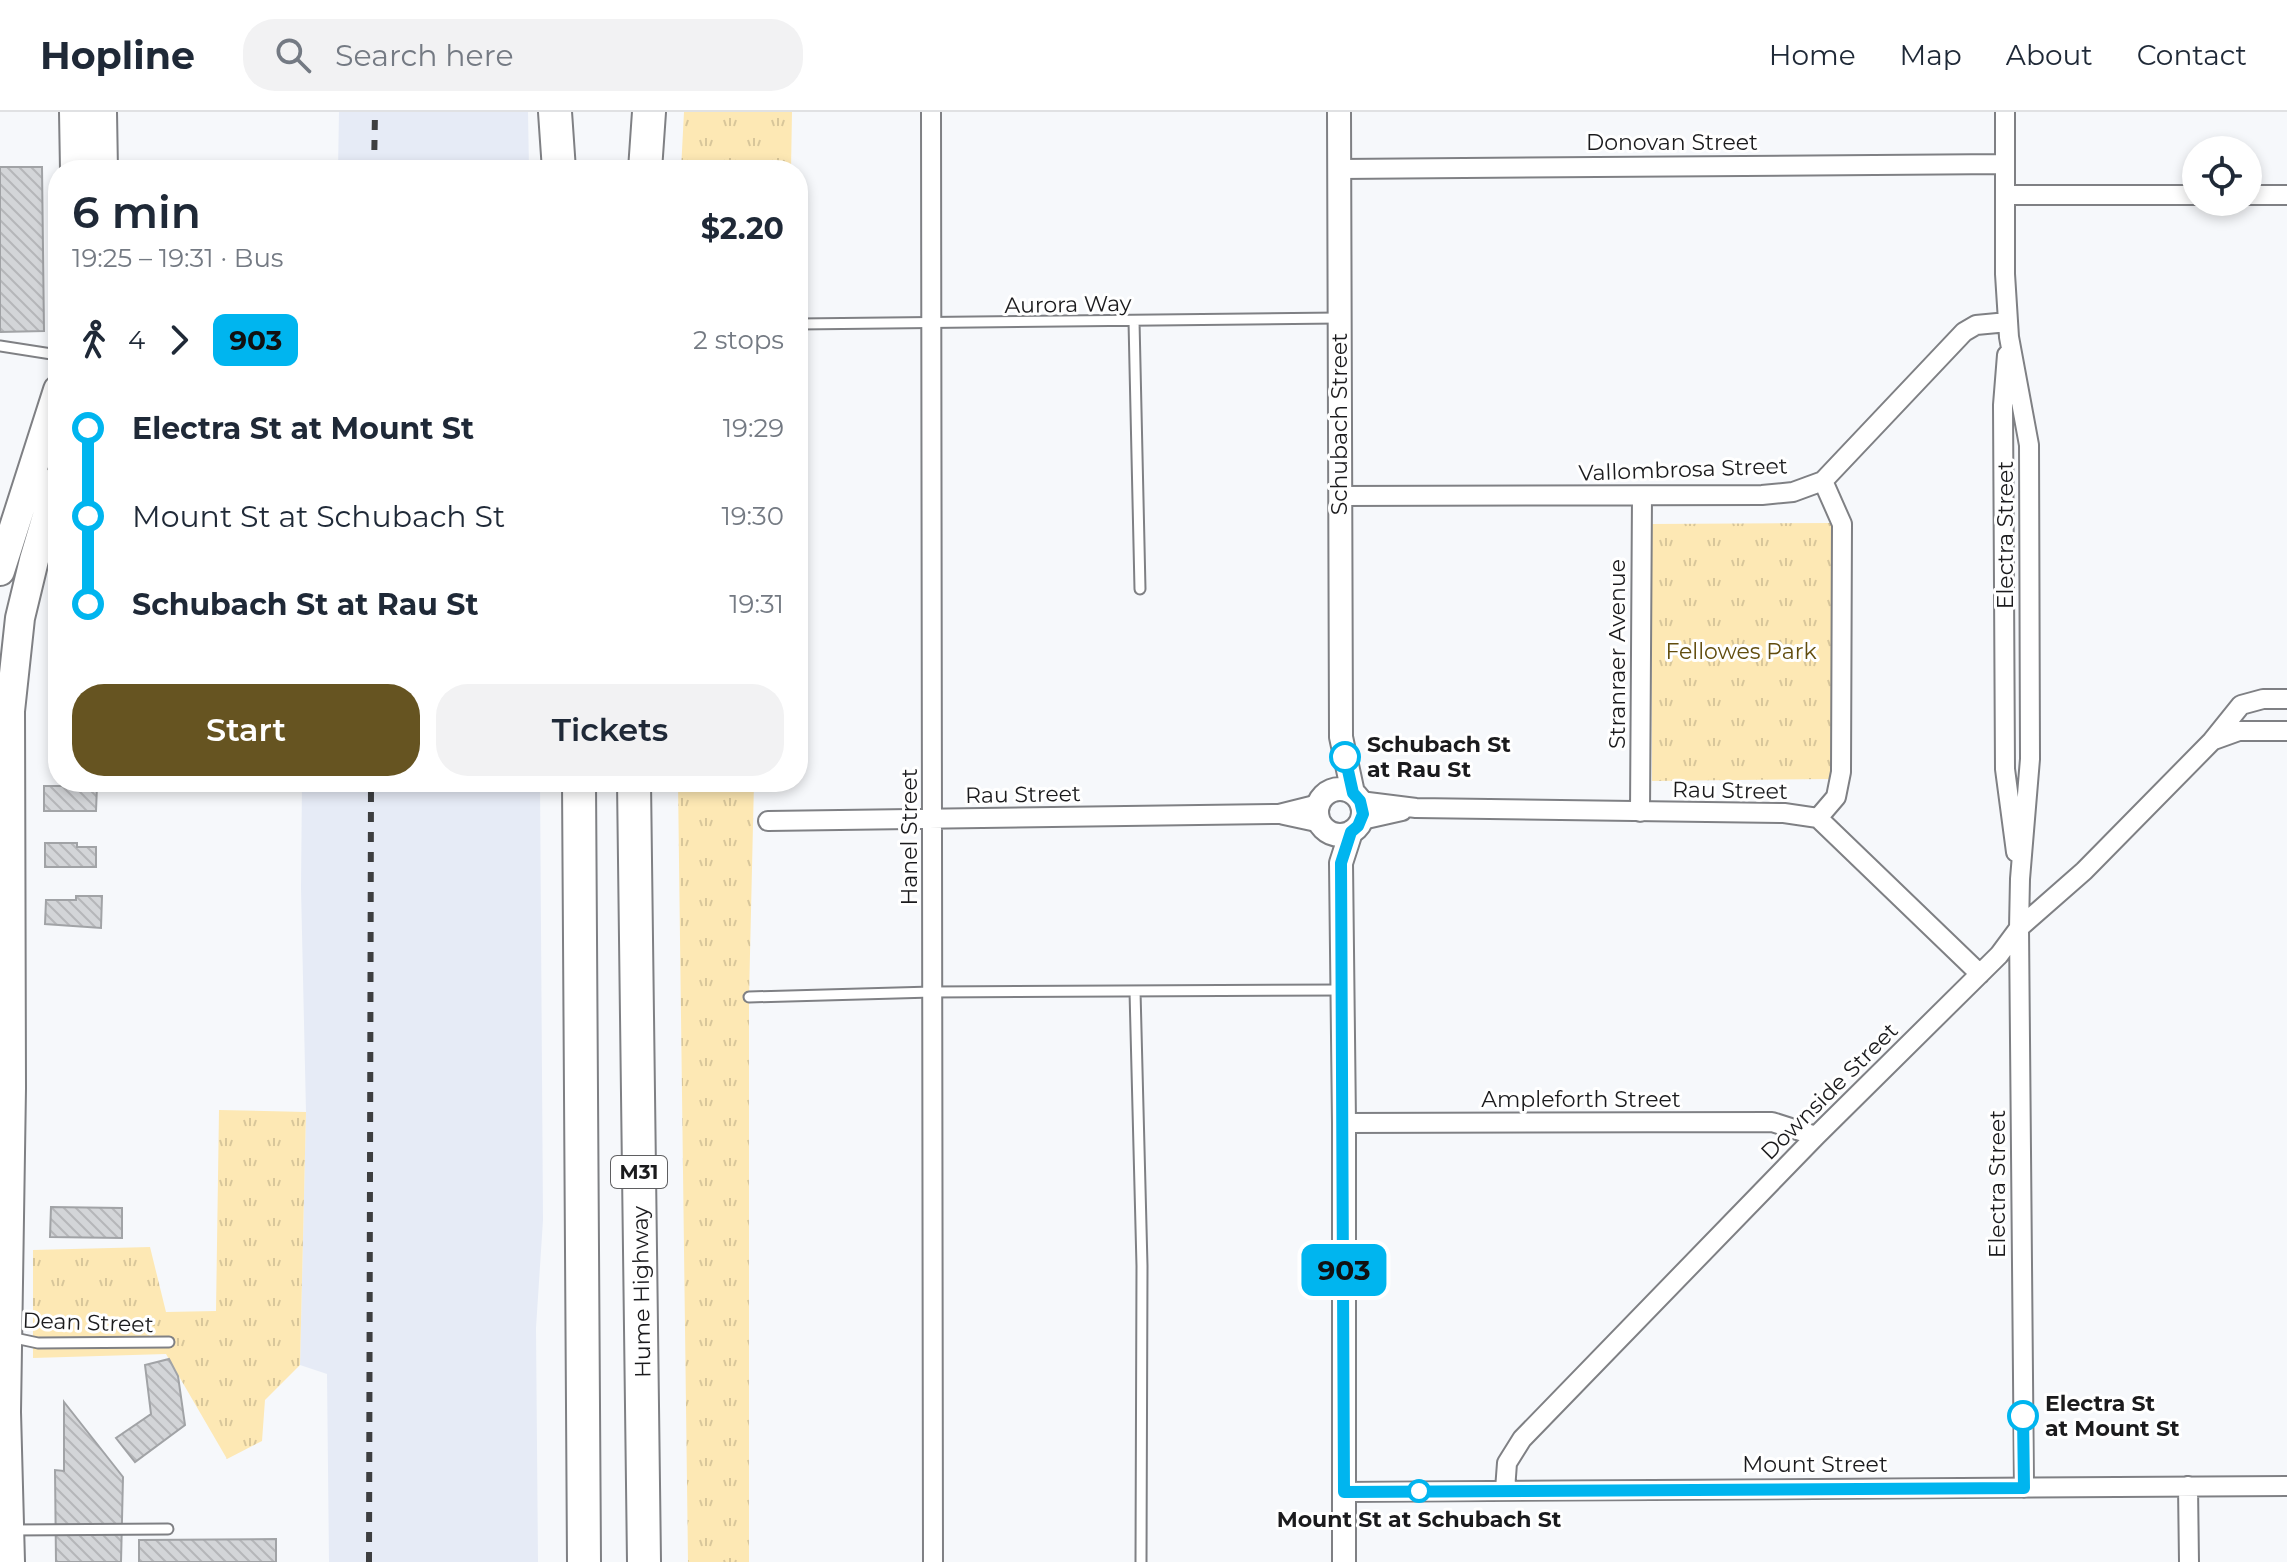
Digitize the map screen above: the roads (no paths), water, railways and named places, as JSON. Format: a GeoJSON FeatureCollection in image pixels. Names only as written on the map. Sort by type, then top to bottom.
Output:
{"type":"FeatureCollection","features":[{"type":"Feature","properties":{"kind":"highway"},"geometry":{"type":"LineString","coordinates":[[555,112],[558,160]]}},
{"type":"Feature","properties":{"kind":"highway"},"geometry":{"type":"LineString","coordinates":[[574,112],[574,160]]}},
{"type":"Feature","properties":{"kind":"highway"},"geometry":{"type":"LineString","coordinates":[[627,112],[627,160]]}},
{"type":"Feature","properties":{"kind":"highway"},"geometry":{"type":"LineString","coordinates":[[646,160],[649,112]]}},
{"type":"Feature","properties":{"kind":"highway","name":"M31"},"geometry":{"type":"LineString","coordinates":[[579,792],[584,1562]]}},
{"type":"Feature","properties":{"kind":"highway","name":"Hume Highway"},"geometry":{"type":"LineString","coordinates":[[634,792],[644,1562]]}},
{"type":"Feature","properties":{"kind":"main road"},"geometry":{"type":"LineString","coordinates":[[74,112],[75,160]]}},
{"type":"Feature","properties":{"kind":"main road"},"geometry":{"type":"LineString","coordinates":[[102,112],[103,160]]}},
{"type":"Feature","properties":{"kind":"main road"},"geometry":{"type":"LineString","coordinates":[[0,571],[48,421]]}},
{"type":"Feature","properties":{"kind":"main road"},"geometry":{"type":"LineString","coordinates":[[10,1562],[5,1535],[2,1337],[6,682],[48,516]]}},
{"type":"Feature","properties":{"kind":"street","name":"Hanel Street"},"geometry":{"type":"LineString","coordinates":[[931,112],[933,1562]]}},
{"type":"Feature","properties":{"kind":"street","name":"Schubach Street"},"geometry":{"type":"LineString","coordinates":[[1339,112],[1344,1562]]}},
{"type":"Feature","properties":{"kind":"street","name":"Electra Street"},"geometry":{"type":"LineString","coordinates":[[2005,112],[2005,274],[2009,329],[2029,445],[2030,759],[2019,928],[2024,1488]]}},
{"type":"Feature","properties":{"kind":"street","name":"Donovan Street"},"geometry":{"type":"LineString","coordinates":[[1340,169],[2004,164]]}},
{"type":"Feature","properties":{"kind":"street"},"geometry":{"type":"LineString","coordinates":[[2005,195],[2182,195]]}},
{"type":"Feature","properties":{"kind":"street"},"geometry":{"type":"LineString","coordinates":[[2262,195],[2287,195]]}},
{"type":"Feature","properties":{"kind":"street","name":"Vallombrosa Street"},"geometry":{"type":"LineString","coordinates":[[1340,496],[1762,495],[1793,492],[1823,481],[1964,332],[1976,325],[2009,329]]}},
{"type":"Feature","properties":{"kind":"street","name":"Electra Street"},"geometry":{"type":"LineString","coordinates":[[2009,329],[2003,405],[2005,769],[2020,879]]}},
{"type":"Feature","properties":{"kind":"street"},"geometry":{"type":"LineString","coordinates":[[1823,481],[1842,524],[1841,772],[1836,797],[1818,818],[1980,974]]}},
{"type":"Feature","properties":{"kind":"street","name":"Stranraer Avenue"},"geometry":{"type":"LineString","coordinates":[[1640,812],[1642,496]]}},
{"type":"Feature","properties":{"kind":"street","name":"Downside Street"},"geometry":{"type":"LineString","coordinates":[[1505,1490],[1507,1463],[1522,1439],[1816,1136],[1999,955],[2019,928],[2084,871],[2212,741],[2241,705],[2263,699],[2287,699]]}},
{"type":"Feature","properties":{"kind":"street"},"geometry":{"type":"LineString","coordinates":[[2212,741],[2239,731],[2287,731]]}},
{"type":"Feature","properties":{"kind":"street","name":"Rau Street"},"geometry":{"type":"LineString","coordinates":[[768,821],[1279,814],[1416,808],[1784,813],[1818,818]]}},
{"type":"Feature","properties":{"kind":"street","name":"Ampleforth Street"},"geometry":{"type":"LineString","coordinates":[[1344,1123],[1772,1122],[1816,1136]]}},
{"type":"Feature","properties":{"kind":"street"},"geometry":{"type":"LineString","coordinates":[[2188,1486],[2189,1562]]}},
{"type":"Feature","properties":{"kind":"street","name":"Mount Street"},"geometry":{"type":"LineString","coordinates":[[1344,1492],[2287,1486]]}},
{"type":"Feature","properties":{"kind":"lane","name":"Aurora Way"},"geometry":{"type":"LineString","coordinates":[[808,324],[1339,318]]}},
{"type":"Feature","properties":{"kind":"lane"},"geometry":{"type":"LineString","coordinates":[[1134,321],[1140,589]]}},
{"type":"Feature","properties":{"kind":"lane"},"geometry":{"type":"LineString","coordinates":[[0,346],[48,353]]}},
{"type":"Feature","properties":{"kind":"lane"},"geometry":{"type":"LineString","coordinates":[[749,997],[932,992],[1343,990]]}},
{"type":"Feature","properties":{"kind":"lane"},"geometry":{"type":"LineString","coordinates":[[1135,991],[1142,1266],[1141,1562]]}},
{"type":"Feature","properties":{"kind":"lane","name":"Dean Street"},"geometry":{"type":"LineString","coordinates":[[2,1337],[38,1343],[169,1342]]}},
{"type":"Feature","properties":{"kind":"lane"},"geometry":{"type":"LineString","coordinates":[[5,1535],[168,1529]]}},
{"type":"Feature","properties":{"kind":"railway"},"geometry":{"type":"LineString","coordinates":[[374,160],[375,112]]}},
{"type":"Feature","properties":{"kind":"railway"},"geometry":{"type":"LineString","coordinates":[[369,1562],[371,792]]}},
{"type":"Feature","properties":{"kind":"place","name":"Schubach St at Rau St"},"geometry":{"type":"Point","coordinates":[1345,757]}},
{"type":"Feature","properties":{"kind":"place","name":"Electra St at Mount St"},"geometry":{"type":"Point","coordinates":[2023,1416]}},
{"type":"Feature","properties":{"kind":"place","name":"Mount St at Schubach St"},"geometry":{"type":"Point","coordinates":[1419,1491]}},
{"type":"Feature","properties":{"kind":"park label","name":"Fellowes Park"},"geometry":{"type":"Point","coordinates":[1741,651]}}]}
